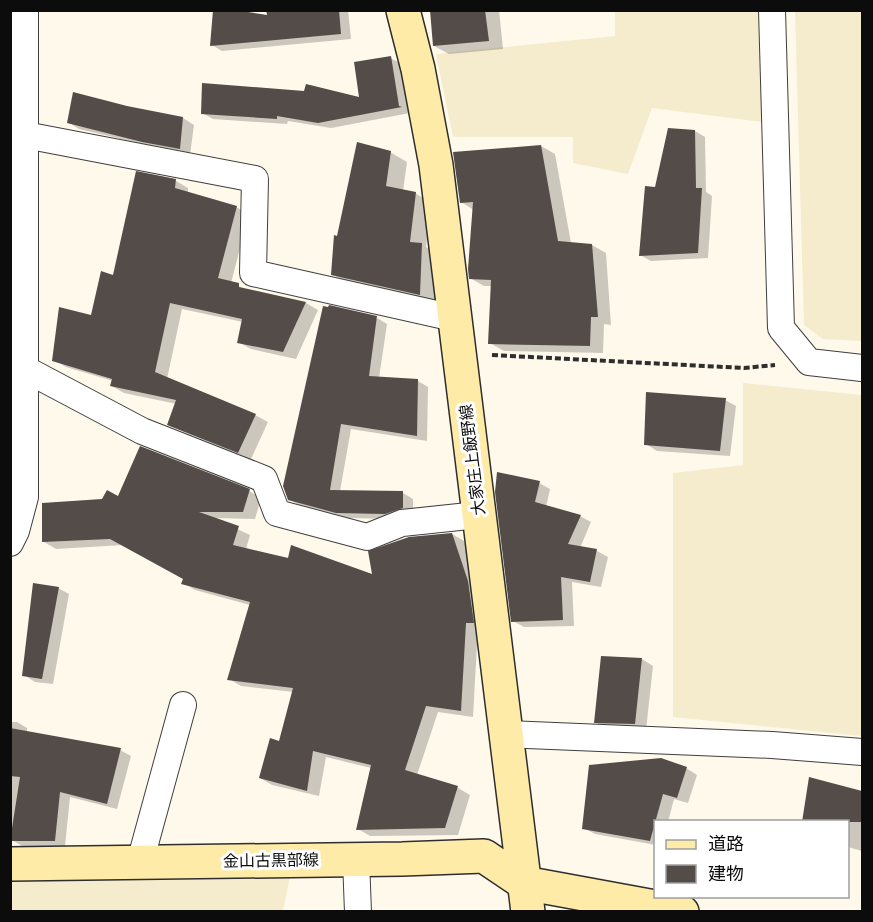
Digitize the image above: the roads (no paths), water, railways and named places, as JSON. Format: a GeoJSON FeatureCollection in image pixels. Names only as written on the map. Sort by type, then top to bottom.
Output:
{"type":"FeatureCollection","features":[{"type":"Feature","properties":{"kind":"main road","name":"大家庄上飯野線"},"geometry":{"type":"LineString","coordinates":[[403,10],[418,69],[436,165],[526,897]]}},
{"type":"Feature","properties":{"kind":"main road","name":"金山古黒部線"},"geometry":{"type":"LineString","coordinates":[[10,864],[356,860],[484,856],[526,897]]}},
{"type":"Feature","properties":{"kind":"main road"},"geometry":{"type":"LineString","coordinates":[[526,897],[682,912]]}},
{"type":"Feature","properties":{"kind":"street"},"geometry":{"type":"LineString","coordinates":[[772,10],[781,328],[809,362],[862,368]]}},
{"type":"Feature","properties":{"kind":"street"},"geometry":{"type":"LineString","coordinates":[[10,543],[16,531],[25,497],[25,135],[20,25]]}},
{"type":"Feature","properties":{"kind":"street"},"geometry":{"type":"LineString","coordinates":[[25,135],[255,179],[254,273],[454,318]]}},
{"type":"Feature","properties":{"kind":"street"},"geometry":{"type":"LineString","coordinates":[[25,369],[142,431],[264,479],[277,513],[367,537],[402,523],[478,515]]}},
{"type":"Feature","properties":{"kind":"street"},"geometry":{"type":"LineString","coordinates":[[140,862],[183,705]]}},
{"type":"Feature","properties":{"kind":"street"},"geometry":{"type":"LineString","coordinates":[[506,734],[862,752]]}},
{"type":"Feature","properties":{"kind":"street"},"geometry":{"type":"LineString","coordinates":[[356,860],[358,912]]}}]}
